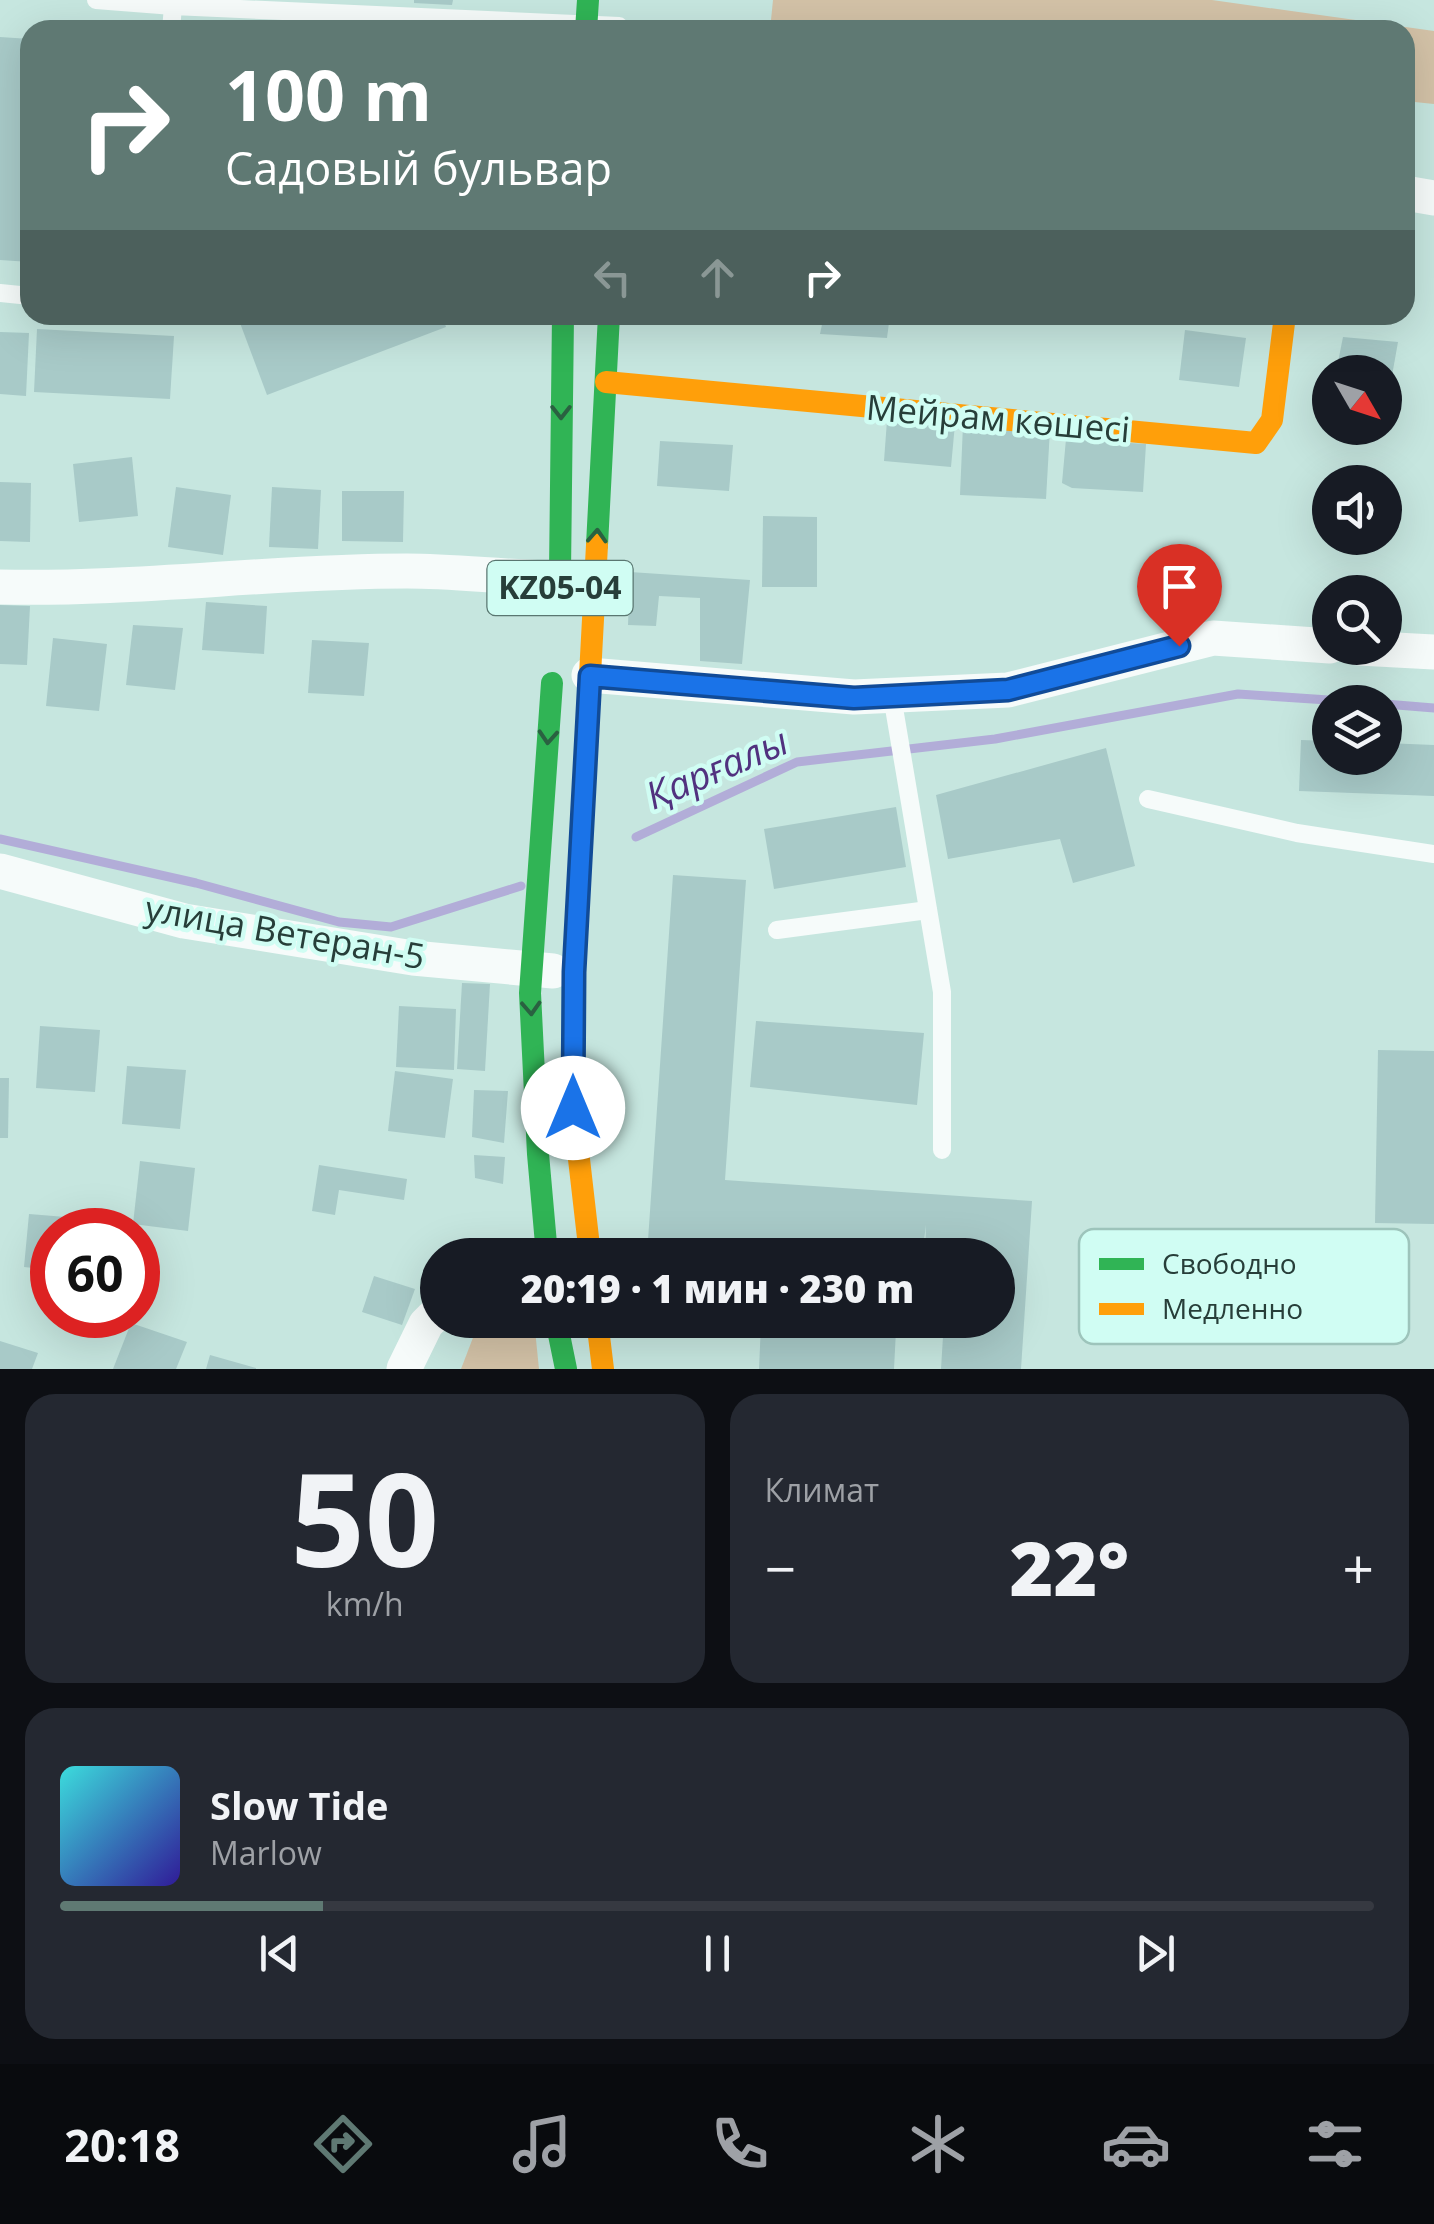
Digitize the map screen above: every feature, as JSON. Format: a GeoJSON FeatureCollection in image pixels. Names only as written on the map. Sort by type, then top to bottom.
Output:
{"type":"FeatureCollection","features":[{"type":"Feature","properties":{"kind":"main road","name":"KZ05-04"},"geometry":{"type":"LineString","coordinates":[[556,325],[560,588]]}},
{"type":"Feature","properties":{"kind":"main road","name":"KZ05-04"},"geometry":{"type":"LineString","coordinates":[[588,1238],[573,1108],[574,972],[608,325]]}},
{"type":"Feature","properties":{"kind":"main road","name":"Мейрам көшесі"},"geometry":{"type":"LineString","coordinates":[[606,382],[1256,443],[1272,420],[1284,325]]}},
{"type":"Feature","properties":{"kind":"main road","name":"KZ05-04"},"geometry":{"type":"LineString","coordinates":[[545,1238],[530,970],[554,654]]}},
{"type":"Feature","properties":{"kind":"main road"},"geometry":{"type":"LineString","coordinates":[[560,1338],[566,1369]]}},
{"type":"Feature","properties":{"kind":"main road"},"geometry":{"type":"LineString","coordinates":[[600,1338],[603,1367]]}},
{"type":"Feature","properties":{"kind":"street"},"geometry":{"type":"LineString","coordinates":[[0,587],[409,571],[526,578],[560,588]]}},
{"type":"Feature","properties":{"kind":"street"},"geometry":{"type":"LineString","coordinates":[[590,676],[854,698],[1008,690],[1213,638],[1312,645]]}},
{"type":"Feature","properties":{"kind":"street"},"geometry":{"type":"LineString","coordinates":[[1402,650],[1434,652]]}},
{"type":"Feature","properties":{"kind":"street","name":"улица Ветеран-5"},"geometry":{"type":"LineString","coordinates":[[0,871],[184,921],[413,958],[574,972]]}},
{"type":"Feature","properties":{"kind":"street"},"geometry":{"type":"LineString","coordinates":[[404,1369],[420,1336]]}},
{"type":"Feature","properties":{"kind":"lane"},"geometry":{"type":"LineString","coordinates":[[96,0],[396,20]]}},
{"type":"Feature","properties":{"kind":"lane"},"geometry":{"type":"LineString","coordinates":[[171,20],[172,6]]}},
{"type":"Feature","properties":{"kind":"lane"},"geometry":{"type":"LineString","coordinates":[[892,696],[942,992],[942,1150]]}},
{"type":"Feature","properties":{"kind":"lane"},"geometry":{"type":"LineString","coordinates":[[1148,798],[1297,833],[1434,854]]}},
{"type":"Feature","properties":{"kind":"lane"},"geometry":{"type":"LineString","coordinates":[[777,930],[928,910]]}},
{"type":"Feature","properties":{"kind":"shaded area"},"geometry":{"type":"Polygon","coordinates":[[[773,0],[1212,0],[1355,20],[771,20],[773,0]]]}},
{"type":"Feature","properties":{"kind":"shaded area"},"geometry":{"type":"Polygon","coordinates":[[[1415,28],[1434,31],[1434,104],[1415,102],[1415,28]]]}},
{"type":"Feature","properties":{"kind":"shaded area"},"geometry":{"type":"Polygon","coordinates":[[[473,1338],[536,1338],[539,1369],[461,1369],[473,1338]]]}},
{"type":"Feature","properties":{"kind":"building"},"geometry":{"type":"Polygon","coordinates":[[[414,0],[453,0],[452,5],[414,0]]]}},
{"type":"Feature","properties":{"kind":"building"},"geometry":{"type":"Polygon","coordinates":[[[0,37],[20,38],[20,261],[0,260],[0,37]]]}},
{"type":"Feature","properties":{"kind":"building"},"geometry":{"type":"Polygon","coordinates":[[[241,325],[445,325],[446,327],[267,395],[241,325]]]}},
{"type":"Feature","properties":{"kind":"building"},"geometry":{"type":"Polygon","coordinates":[[[822,325],[889,325],[887,338],[820,334],[822,325]]]}},
{"type":"Feature","properties":{"kind":"building"},"geometry":{"type":"Polygon","coordinates":[[[37,329],[174,336],[170,399],[34,392],[37,329]]]}},
{"type":"Feature","properties":{"kind":"building"},"geometry":{"type":"Polygon","coordinates":[[[1185,330],[1246,338],[1239,387],[1179,380],[1185,330]]]}},
{"type":"Feature","properties":{"kind":"building"},"geometry":{"type":"Polygon","coordinates":[[[0,332],[29,333],[26,396],[0,394],[0,332]]]}},
{"type":"Feature","properties":{"kind":"building"},"geometry":{"type":"Polygon","coordinates":[[[1343,337],[1398,342],[1396,355],[1339,355],[1343,337]]]}},
{"type":"Feature","properties":{"kind":"building"},"geometry":{"type":"Polygon","coordinates":[[[888,407],[956,413],[951,467],[884,461],[888,407]]]}},
{"type":"Feature","properties":{"kind":"building"},"geometry":{"type":"Polygon","coordinates":[[[963,425],[1050,429],[1046,499],[960,495],[963,425]]]}},
{"type":"Feature","properties":{"kind":"building"},"geometry":{"type":"Polygon","coordinates":[[[1066,439],[1146,444],[1143,492],[1072,488],[1062,483],[1066,439]]]}},
{"type":"Feature","properties":{"kind":"building"},"geometry":{"type":"Polygon","coordinates":[[[660,441],[733,445],[729,491],[657,486],[660,441]]]}},
{"type":"Feature","properties":{"kind":"building"},"geometry":{"type":"Polygon","coordinates":[[[132,457],[138,516],[79,522],[73,464],[132,457]]]}},
{"type":"Feature","properties":{"kind":"building"},"geometry":{"type":"Polygon","coordinates":[[[0,482],[31,483],[30,542],[0,541],[0,482]]]}},
{"type":"Feature","properties":{"kind":"building"},"geometry":{"type":"Polygon","coordinates":[[[176,487],[231,495],[223,555],[168,547],[176,487]]]}},
{"type":"Feature","properties":{"kind":"building"},"geometry":{"type":"Polygon","coordinates":[[[272,487],[321,490],[318,549],[269,547],[272,487]]]}},
{"type":"Feature","properties":{"kind":"building"},"geometry":{"type":"Polygon","coordinates":[[[342,491],[404,491],[403,542],[342,541],[342,491]]]}},
{"type":"Feature","properties":{"kind":"building"},"geometry":{"type":"Polygon","coordinates":[[[763,516],[817,517],[817,587],[762,587],[763,516]]]}},
{"type":"Feature","properties":{"kind":"building"},"geometry":{"type":"Polygon","coordinates":[[[630,572],[750,580],[742,664],[700,661],[700,598],[659,596],[656,626],[628,625],[630,572]]]}},
{"type":"Feature","properties":{"kind":"building"},"geometry":{"type":"Polygon","coordinates":[[[206,602],[267,606],[264,654],[202,650],[206,602]]]}},
{"type":"Feature","properties":{"kind":"building"},"geometry":{"type":"Polygon","coordinates":[[[0,605],[30,606],[27,665],[0,664],[0,605]]]}},
{"type":"Feature","properties":{"kind":"building"},"geometry":{"type":"Polygon","coordinates":[[[133,625],[183,628],[175,690],[126,685],[133,625]]]}},
{"type":"Feature","properties":{"kind":"building"},"geometry":{"type":"Polygon","coordinates":[[[53,638],[107,644],[99,711],[46,706],[53,638]]]}},
{"type":"Feature","properties":{"kind":"building"},"geometry":{"type":"Polygon","coordinates":[[[312,640],[369,643],[364,696],[308,693],[312,640]]]}},
{"type":"Feature","properties":{"kind":"building"},"geometry":{"type":"Polygon","coordinates":[[[1301,740],[1312,740],[1312,775],[1402,775],[1402,744],[1434,745],[1434,796],[1299,791],[1301,740]]]}},
{"type":"Feature","properties":{"kind":"building"},"geometry":{"type":"Polygon","coordinates":[[[1106,748],[1135,866],[1073,883],[1060,839],[948,859],[936,795],[1106,748]]]}},
{"type":"Feature","properties":{"kind":"building"},"geometry":{"type":"Polygon","coordinates":[[[896,807],[906,867],[774,889],[764,829],[896,807]]]}},
{"type":"Feature","properties":{"kind":"building"},"geometry":{"type":"Polygon","coordinates":[[[673,875],[746,880],[725,1180],[1032,1201],[1021,1369],[941,1369],[943,1338],[1015,1338],[1015,1238],[926,1238],[926,1225],[924,1238],[648,1238],[673,875]]]}},
{"type":"Feature","properties":{"kind":"building"},"geometry":{"type":"Polygon","coordinates":[[[462,983],[490,984],[485,1071],[457,1069],[462,983]]]}},
{"type":"Feature","properties":{"kind":"building"},"geometry":{"type":"Polygon","coordinates":[[[399,1006],[456,1009],[454,1070],[396,1067],[399,1006]]]}},
{"type":"Feature","properties":{"kind":"building"},"geometry":{"type":"Polygon","coordinates":[[[756,1021],[924,1033],[917,1105],[750,1087],[756,1021]]]}},
{"type":"Feature","properties":{"kind":"building"},"geometry":{"type":"Polygon","coordinates":[[[40,1026],[100,1030],[95,1092],[36,1088],[40,1026]]]}},
{"type":"Feature","properties":{"kind":"building"},"geometry":{"type":"Polygon","coordinates":[[[1378,1050],[1434,1051],[1434,1224],[1375,1223],[1378,1050]]]}},
{"type":"Feature","properties":{"kind":"building"},"geometry":{"type":"Polygon","coordinates":[[[127,1066],[186,1070],[180,1129],[122,1124],[127,1066]]]}},
{"type":"Feature","properties":{"kind":"building"},"geometry":{"type":"Polygon","coordinates":[[[395,1071],[453,1079],[445,1138],[388,1131],[395,1071]]]}},
{"type":"Feature","properties":{"kind":"building"},"geometry":{"type":"Polygon","coordinates":[[[0,1078],[9,1078],[8,1138],[0,1138],[0,1078]]]}},
{"type":"Feature","properties":{"kind":"building"},"geometry":{"type":"Polygon","coordinates":[[[474,1090],[508,1091],[504,1143],[472,1137],[474,1090]]]}},
{"type":"Feature","properties":{"kind":"building"},"geometry":{"type":"Polygon","coordinates":[[[474,1155],[505,1157],[503,1184],[475,1178],[474,1155]]]}},
{"type":"Feature","properties":{"kind":"building"},"geometry":{"type":"Polygon","coordinates":[[[140,1161],[195,1168],[188,1231],[160,1227],[160,1208],[135,1208],[140,1161]]]}},
{"type":"Feature","properties":{"kind":"building"},"geometry":{"type":"Polygon","coordinates":[[[319,1165],[407,1179],[404,1200],[339,1190],[335,1215],[312,1211],[319,1165]]]}},
{"type":"Feature","properties":{"kind":"building"},"geometry":{"type":"Polygon","coordinates":[[[29,1214],[30,1214],[30,1268],[24,1267],[29,1214]]]}},
{"type":"Feature","properties":{"kind":"building"},"geometry":{"type":"Polygon","coordinates":[[[374,1276],[415,1289],[402,1325],[362,1312],[374,1276]]]}},
{"type":"Feature","properties":{"kind":"building"},"geometry":{"type":"Polygon","coordinates":[[[160,1333],[187,1342],[176,1369],[113,1369],[125,1338],[160,1338],[160,1333]]]}},
{"type":"Feature","properties":{"kind":"building"},"geometry":{"type":"Polygon","coordinates":[[[760,1338],[896,1338],[894,1369],[759,1369],[760,1338]]]}},
{"type":"Feature","properties":{"kind":"building"},"geometry":{"type":"Polygon","coordinates":[[[0,1341],[38,1353],[32,1369],[0,1369],[0,1341]]]}},
{"type":"Feature","properties":{"kind":"building"},"geometry":{"type":"Polygon","coordinates":[[[210,1355],[256,1368],[256,1369],[206,1369],[210,1355]]]}},
{"type":"Feature","properties":{"kind":"waterway","name":"Қарғалы"},"geometry":{"type":"LineString","coordinates":[[636,837],[797,762],[995,739],[1238,694],[1312,699]]}},
{"type":"Feature","properties":{"kind":"waterway","name":"Қарғалы"},"geometry":{"type":"LineString","coordinates":[[1402,705],[1434,708]]}},
{"type":"Feature","properties":{"kind":"waterway","name":"Қарғалы"},"geometry":{"type":"LineString","coordinates":[[0,839],[196,883],[339,922],[391,927],[521,886]]}},
{"type":"Feature","properties":{"kind":"traffic: fast"},"geometry":{"type":"LineString","coordinates":[[587,20],[588,0]]}},
{"type":"Feature","properties":{"kind":"traffic: fast"},"geometry":{"type":"LineString","coordinates":[[560,572],[563,325]]}},
{"type":"Feature","properties":{"kind":"traffic: fast"},"geometry":{"type":"LineString","coordinates":[[597,545],[608,325]]}},
{"type":"Feature","properties":{"kind":"traffic: fast"},"geometry":{"type":"LineString","coordinates":[[545,1238],[530,993],[552,683]]}},
{"type":"Feature","properties":{"kind":"traffic: fast"},"geometry":{"type":"LineString","coordinates":[[560,1338],[566,1369]]}},
{"type":"Feature","properties":{"kind":"traffic: slow"},"geometry":{"type":"LineString","coordinates":[[606,382],[1256,443],[1272,420],[1284,325]]}},
{"type":"Feature","properties":{"kind":"traffic: slow"},"geometry":{"type":"LineString","coordinates":[[588,1238],[573,1107],[574,972],[597,545]]}},
{"type":"Feature","properties":{"kind":"traffic: slow"},"geometry":{"type":"LineString","coordinates":[[599,1338],[603,1369]]}},
{"type":"Feature","properties":{"kind":"route"},"geometry":{"type":"LineString","coordinates":[[573,1108],[576,906],[590,676],[854,698],[1008,690],[1179,646]]}}]}
